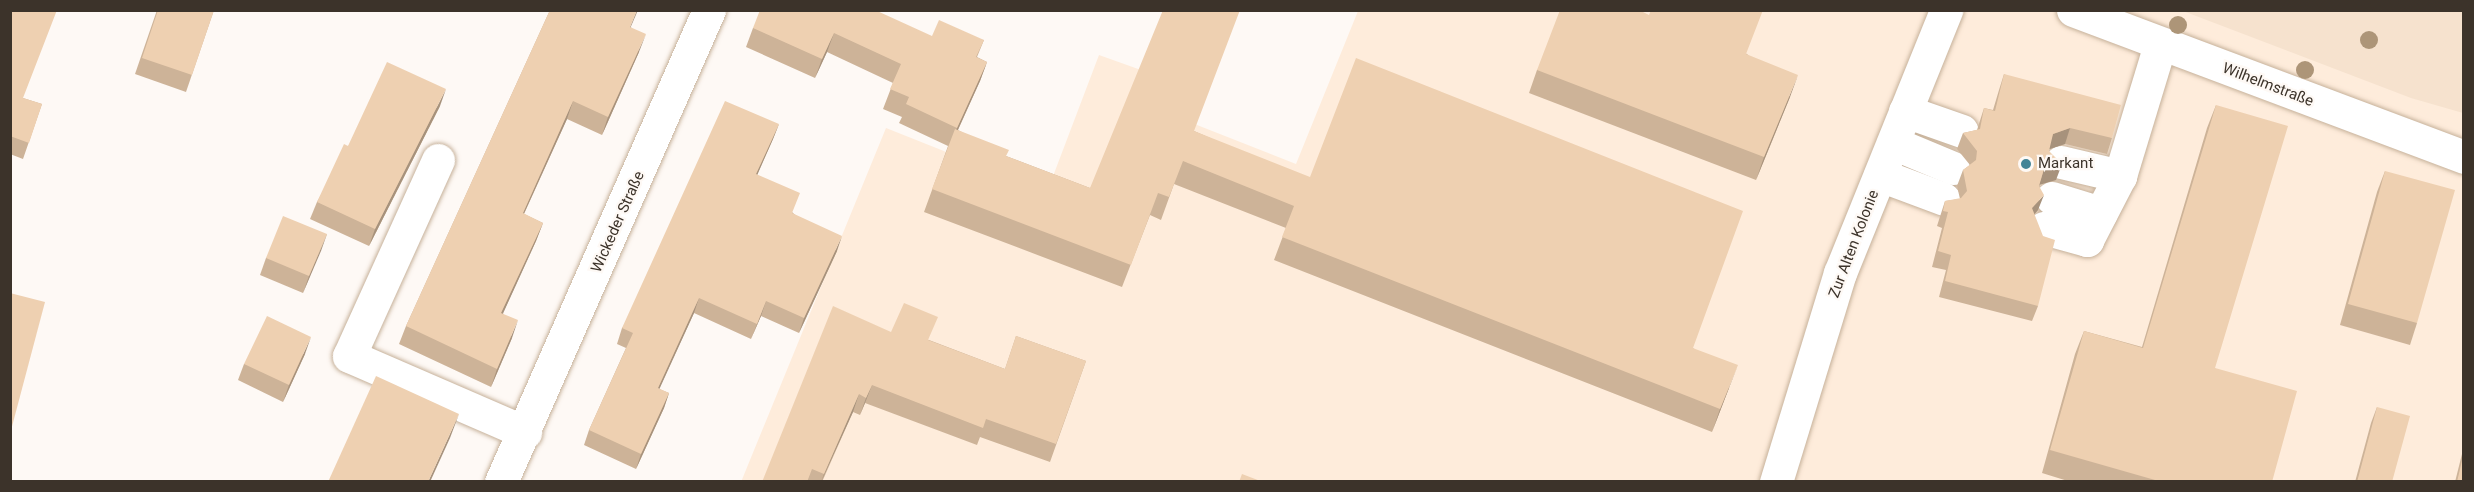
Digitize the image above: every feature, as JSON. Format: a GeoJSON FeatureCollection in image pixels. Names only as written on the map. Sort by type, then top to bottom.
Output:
{"type":"FeatureCollection","features":[{"type":"Feature","properties":{"kind":"street","name":"Wickeder Straße"},"geometry":{"type":"LineString","coordinates":[[501,482],[709,10]]}},
{"type":"Feature","properties":{"kind":"street","name":"Zur Alten Kolonie"},"geometry":{"type":"LineString","coordinates":[[1776,482],[1840,273],[1946,10]]}},
{"type":"Feature","properties":{"kind":"street","name":"Wilhelmstraße"},"geometry":{"type":"LineString","coordinates":[[2073,10],[2463,157]]}},
{"type":"Feature","properties":{"kind":"street"},"geometry":{"type":"LineString","coordinates":[[2048,213],[2087,240],[2120,176],[2160,44]]}},
{"type":"Feature","properties":{"kind":"street"},"geometry":{"type":"LineString","coordinates":[[1905,111],[1962,131]]}},
{"type":"Feature","properties":{"kind":"street"},"geometry":{"type":"LineString","coordinates":[[1893,143],[1953,168]]}},
{"type":"Feature","properties":{"kind":"street"},"geometry":{"type":"LineString","coordinates":[[438,160],[349,356],[525,432]]}},
{"type":"Feature","properties":{"kind":"street"},"geometry":{"type":"LineString","coordinates":[[2061,162],[2120,176]]}},
{"type":"Feature","properties":{"kind":"street"},"geometry":{"type":"LineString","coordinates":[[1880,175],[1944,200]]}},
{"type":"Feature","properties":{"kind":"shaded area"},"geometry":{"type":"Polygon","coordinates":[[[1358,11],[2463,11],[2463,481],[741,482],[886,128],[1047,192],[1099,55],[1141,70],[1197,125],[1296,164],[1358,11]]]}},
{"type":"Feature","properties":{"kind":"shaded area"},"geometry":{"type":"Polygon","coordinates":[[[2183,11],[2463,11],[2463,113],[2411,98],[2183,11]]]}},
{"type":"Feature","properties":{"kind":"building"},"geometry":{"type":"Polygon","coordinates":[[[10,10],[57,10],[23,98],[42,104],[29,143],[10,136],[10,10]]]}},
{"type":"Feature","properties":{"kind":"building"},"geometry":{"type":"Polygon","coordinates":[[[158,10],[214,10],[192,75],[142,58],[158,10]]]}},
{"type":"Feature","properties":{"kind":"building"},"geometry":{"type":"Polygon","coordinates":[[[550,10],[637,10],[630,27],[646,34],[608,117],[573,101],[523,213],[543,223],[501,313],[518,320],[497,369],[406,326],[550,10]]]}},
{"type":"Feature","properties":{"kind":"building"},"geometry":{"type":"Polygon","coordinates":[[[760,10],[875,10],[932,36],[939,20],[984,40],[976,57],[987,62],[957,128],[906,104],[909,97],[890,89],[901,64],[834,33],[822,59],[753,28],[760,10]]]}},
{"type":"Feature","properties":{"kind":"building"},"geometry":{"type":"Polygon","coordinates":[[[1163,10],[1240,10],[1194,131],[1310,177],[1356,58],[1743,211],[1693,348],[1738,365],[1720,409],[1282,237],[1294,206],[1183,161],[1169,197],[1158,193],[1131,265],[932,189],[955,129],[1009,150],[1006,156],[1090,188],[1163,10]]]}},
{"type":"Feature","properties":{"kind":"building"},"geometry":{"type":"Polygon","coordinates":[[[1560,10],[1639,10],[1649,15],[1651,10],[1763,10],[1746,54],[1798,75],[1764,157],[1537,70],[1560,10]]]}},
{"type":"Feature","properties":{"kind":"building"},"geometry":{"type":"Polygon","coordinates":[[[387,62],[446,89],[375,229],[317,202],[344,144],[348,146],[387,62]]]}},
{"type":"Feature","properties":{"kind":"building"},"geometry":{"type":"Polygon","coordinates":[[[2004,74],[2121,105],[2112,138],[2070,128],[2053,134],[2049,151],[2062,164],[2044,169],[2039,186],[2044,195],[2032,208],[2043,236],[2055,240],[2038,306],[1945,281],[1951,255],[1938,251],[1948,212],[1943,211],[1945,201],[1961,198],[1967,191],[1963,170],[1976,160],[1977,151],[1963,133],[1980,129],[1984,108],[1995,111],[2004,74]]]}},
{"type":"Feature","properties":{"kind":"building"},"geometry":{"type":"Polygon","coordinates":[[[725,101],[779,124],[756,174],[800,193],[792,213],[842,236],[804,318],[766,301],[757,324],[699,298],[658,388],[669,393],[641,454],[589,430],[633,333],[622,328],[725,101]]]}},
{"type":"Feature","properties":{"kind":"building"},"geometry":{"type":"Polygon","coordinates":[[[2216,105],[2288,126],[2215,368],[2297,391],[2272,482],[2162,482],[2050,450],[2084,331],[2143,348],[2216,105]]]}},
{"type":"Feature","properties":{"kind":"building"},"geometry":{"type":"Polygon","coordinates":[[[2385,171],[2455,190],[2417,323],[2348,304],[2385,171]]]}},
{"type":"Feature","properties":{"kind":"building"},"geometry":{"type":"Polygon","coordinates":[[[283,216],[327,234],[309,276],[266,258],[283,216]]]}},
{"type":"Feature","properties":{"kind":"building"},"geometry":{"type":"Polygon","coordinates":[[[10,293],[45,302],[10,434],[10,293]]]}},
{"type":"Feature","properties":{"kind":"building"},"geometry":{"type":"Polygon","coordinates":[[[904,303],[938,317],[928,340],[1005,369],[1016,336],[1086,361],[1056,444],[986,419],[983,428],[872,385],[866,398],[859,394],[824,474],[812,469],[807,482],[762,482],[833,306],[891,332],[904,303]]]}},
{"type":"Feature","properties":{"kind":"building"},"geometry":{"type":"Polygon","coordinates":[[[267,316],[311,337],[289,385],[244,364],[267,316]]]}},
{"type":"Feature","properties":{"kind":"building"},"geometry":{"type":"Polygon","coordinates":[[[376,376],[459,414],[428,482],[328,482],[376,376]]]}},
{"type":"Feature","properties":{"kind":"building"},"geometry":{"type":"Polygon","coordinates":[[[2377,407],[2410,416],[2392,482],[2357,482],[2377,407]]]}},
{"type":"Feature","properties":{"kind":"building"},"geometry":{"type":"Polygon","coordinates":[[[2463,456],[2463,482],[2457,482],[2463,456]]]}},
{"type":"Feature","properties":{"kind":"building"},"geometry":{"type":"Polygon","coordinates":[[[1242,474],[1263,482],[1239,482],[1242,474]]]}},
{"type":"Feature","properties":{"kind":"place","name":"Markant"},"geometry":{"type":"Point","coordinates":[2026,164]}}]}
